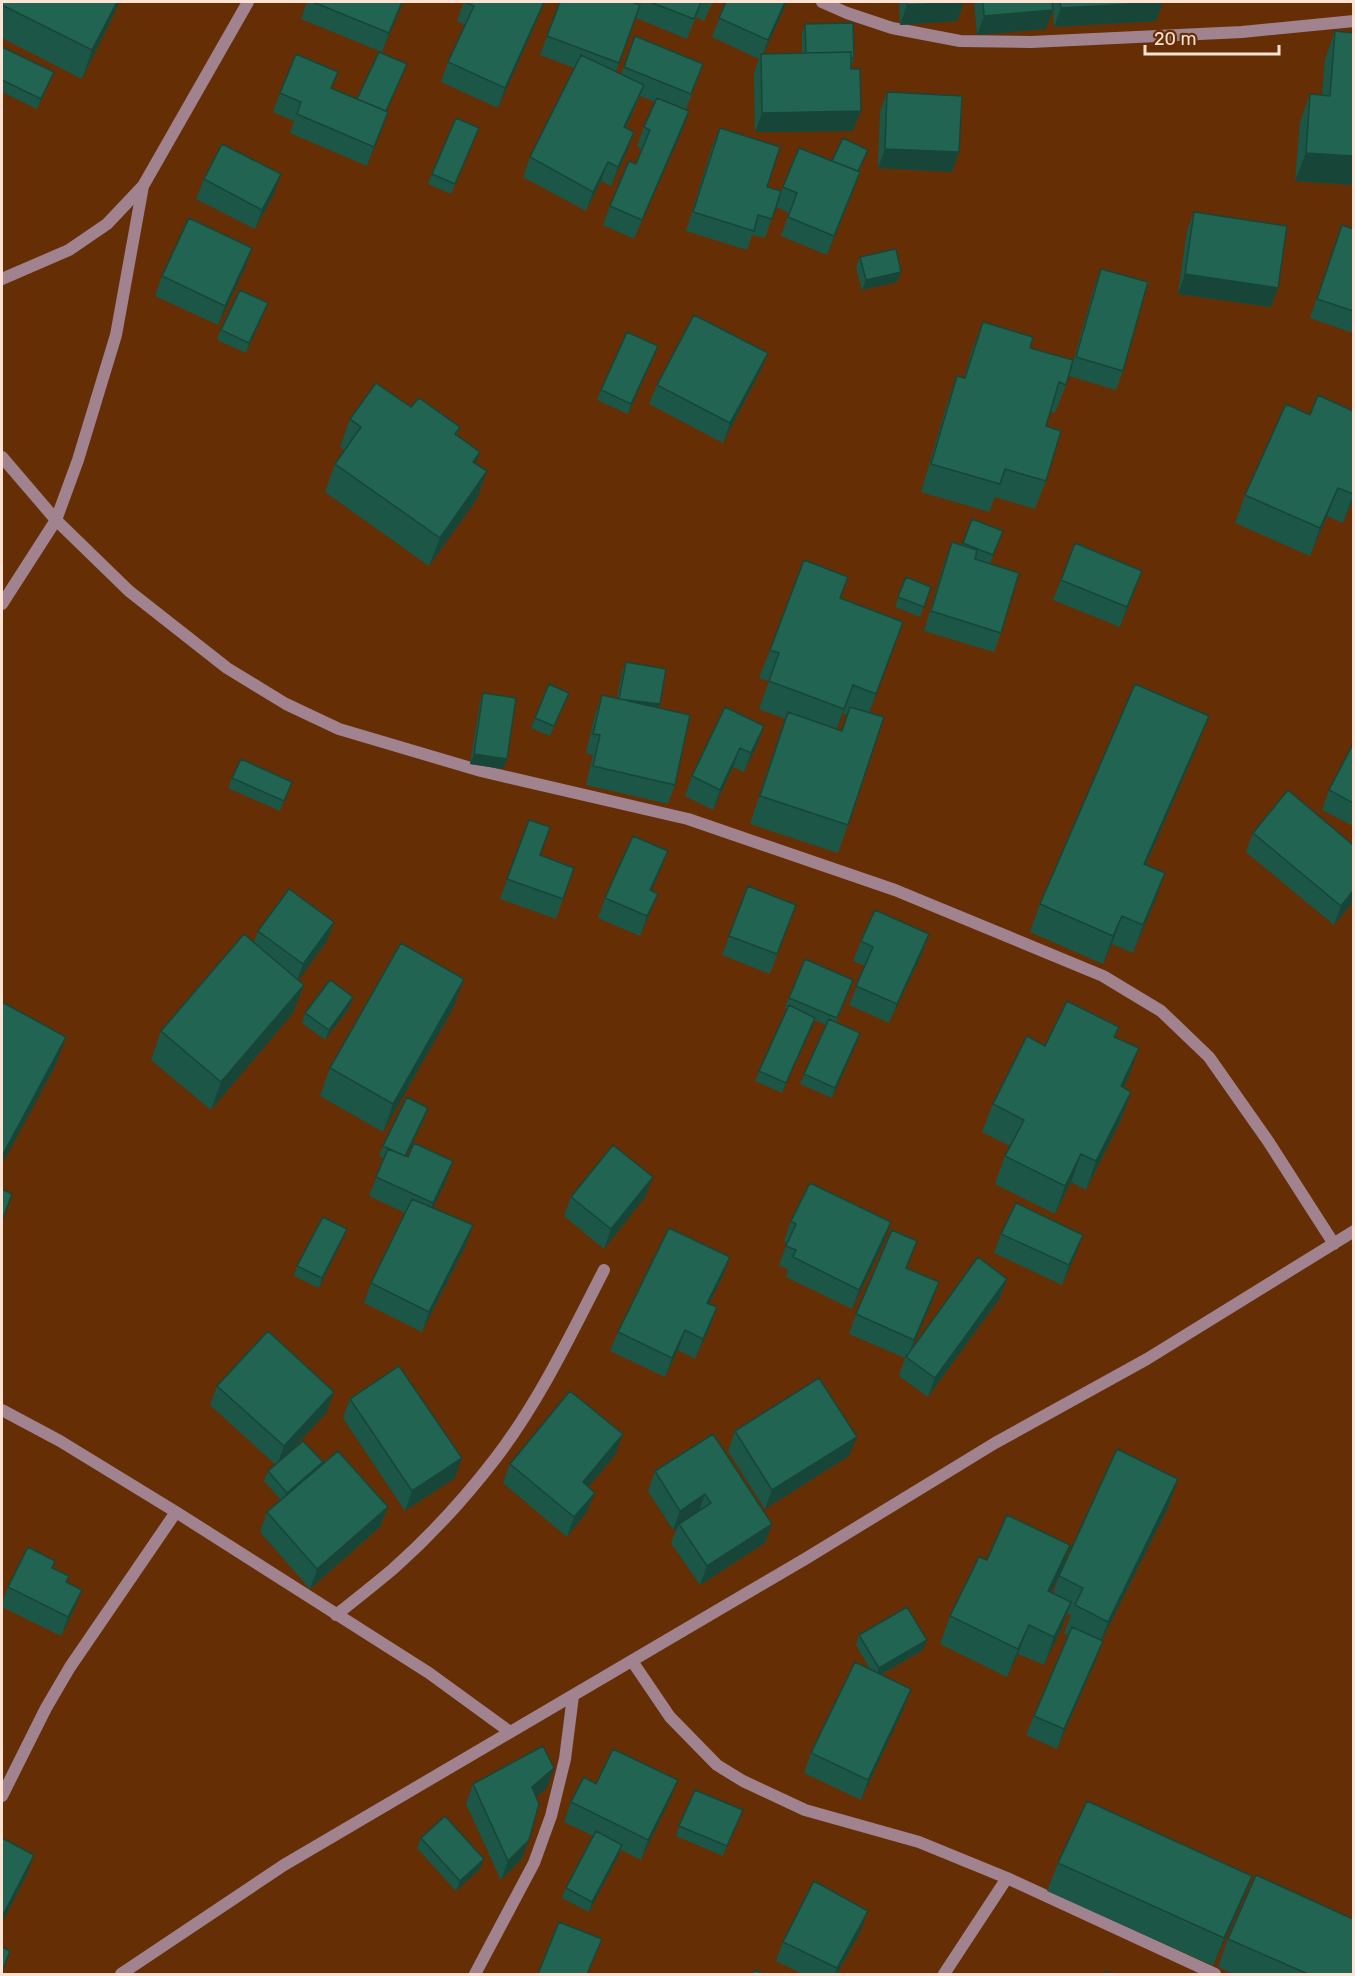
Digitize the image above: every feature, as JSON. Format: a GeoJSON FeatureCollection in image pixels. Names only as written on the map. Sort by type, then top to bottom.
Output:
{"type":"FeatureCollection","features":[{"type":"Feature","properties":{"kind":"street"},"geometry":{"type":"LineString","coordinates":[[2,279],[69,250],[106,224],[143,186],[248,2]]}},
{"type":"Feature","properties":{"kind":"street"},"geometry":{"type":"LineString","coordinates":[[822,2],[892,28],[960,41],[1031,42],[1242,32],[1353,21]]}},
{"type":"Feature","properties":{"kind":"street"},"geometry":{"type":"LineString","coordinates":[[2,604],[56,520],[78,460],[116,335],[143,186]]}},
{"type":"Feature","properties":{"kind":"street"},"geometry":{"type":"LineString","coordinates":[[2,457],[56,520],[129,591],[227,668],[286,704],[339,729],[481,771],[688,819],[895,890],[1103,976],[1161,1011],[1209,1056],[1268,1141],[1334,1244]]}},
{"type":"Feature","properties":{"kind":"street"},"geometry":{"type":"LineString","coordinates":[[121,1974],[284,1865],[632,1661],[995,1443],[1147,1359],[1353,1231]]}},
{"type":"Feature","properties":{"kind":"street"},"geometry":{"type":"LineString","coordinates":[[336,1615],[394,1568],[441,1520],[495,1458],[530,1406],[604,1270]]}},
{"type":"Feature","properties":{"kind":"street"},"geometry":{"type":"LineString","coordinates":[[2,1410],[60,1441],[176,1512],[429,1673],[510,1732]]}},
{"type":"Feature","properties":{"kind":"street"},"geometry":{"type":"LineString","coordinates":[[2,1796],[46,1708],[70,1667],[176,1512]]}},
{"type":"Feature","properties":{"kind":"street"},"geometry":{"type":"LineString","coordinates":[[632,1661],[670,1717],[717,1765],[743,1781],[805,1809],[919,1842],[1006,1878],[1215,1974]]}},
{"type":"Feature","properties":{"kind":"street"},"geometry":{"type":"LineString","coordinates":[[475,1974],[534,1863],[551,1816],[565,1759],[573,1696]]}},
{"type":"Feature","properties":{"kind":"street"},"geometry":{"type":"LineString","coordinates":[[944,1974],[1006,1878]]}},
{"type":"Feature","properties":{"kind":"building"},"geometry":{"type":"Polygon","coordinates":[[[2,2],[117,2],[92,50],[2,5],[2,2]]]}},
{"type":"Feature","properties":{"kind":"building"},"geometry":{"type":"Polygon","coordinates":[[[313,2],[402,2],[389,33],[313,2]]]}},
{"type":"Feature","properties":{"kind":"building"},"geometry":{"type":"Polygon","coordinates":[[[464,2],[544,2],[505,88],[448,62],[474,6],[464,2]]]}},
{"type":"Feature","properties":{"kind":"building"},"geometry":{"type":"Polygon","coordinates":[[[560,2],[632,2],[640,5],[619,63],[547,36],[560,2]]]}},
{"type":"Feature","properties":{"kind":"building"},"geometry":{"type":"Polygon","coordinates":[[[650,2],[701,2],[694,19],[650,2]]]}},
{"type":"Feature","properties":{"kind":"building"},"geometry":{"type":"Polygon","coordinates":[[[726,2],[785,2],[768,40],[719,18],[726,2]]]}},
{"type":"Feature","properties":{"kind":"building"},"geometry":{"type":"Polygon","coordinates":[[[907,2],[964,2],[907,5],[907,2]]]}},
{"type":"Feature","properties":{"kind":"building"},"geometry":{"type":"Polygon","coordinates":[[[983,2],[1052,2],[1053,10],[984,16],[983,2]]]}},
{"type":"Feature","properties":{"kind":"building"},"geometry":{"type":"Polygon","coordinates":[[[1060,2],[1163,2],[1061,8],[1060,2]]]}},
{"type":"Feature","properties":{"kind":"building"},"geometry":{"type":"Polygon","coordinates":[[[853,23],[854,58],[851,58],[851,52],[806,53],[805,24],[853,23]]]}},
{"type":"Feature","properties":{"kind":"building"},"geometry":{"type":"Polygon","coordinates":[[[1335,31],[1353,33],[1353,156],[1306,153],[1310,94],[1330,96],[1335,31]]]}},
{"type":"Feature","properties":{"kind":"building"},"geometry":{"type":"Polygon","coordinates":[[[635,36],[703,64],[691,94],[624,67],[635,36]]]}},
{"type":"Feature","properties":{"kind":"building"},"geometry":{"type":"Polygon","coordinates":[[[2,47],[54,72],[41,99],[2,80],[2,47]]]}},
{"type":"Feature","properties":{"kind":"building"},"geometry":{"type":"Polygon","coordinates":[[[379,52],[407,64],[386,111],[357,99],[379,52]]]}},
{"type":"Feature","properties":{"kind":"building"},"geometry":{"type":"Polygon","coordinates":[[[851,52],[851,69],[860,69],[861,111],[762,113],[761,54],[851,52]]]}},
{"type":"Feature","properties":{"kind":"building"},"geometry":{"type":"Polygon","coordinates":[[[296,54],[338,72],[331,88],[388,112],[374,147],[297,114],[301,102],[280,93],[296,54]]]}},
{"type":"Feature","properties":{"kind":"building"},"geometry":{"type":"Polygon","coordinates":[[[581,55],[644,85],[624,127],[634,132],[618,167],[608,162],[593,192],[530,157],[581,55]]]}},
{"type":"Feature","properties":{"kind":"building"},"geometry":{"type":"Polygon","coordinates":[[[887,92],[962,96],[959,152],[885,149],[887,92]]]}},
{"type":"Feature","properties":{"kind":"building"},"geometry":{"type":"Polygon","coordinates":[[[657,98],[689,111],[642,220],[610,206],[629,161],[636,164],[650,130],[644,127],[657,98]]]}},
{"type":"Feature","properties":{"kind":"building"},"geometry":{"type":"Polygon","coordinates":[[[456,118],[479,128],[455,184],[432,174],[456,118]]]}},
{"type":"Feature","properties":{"kind":"building"},"geometry":{"type":"Polygon","coordinates":[[[720,128],[780,147],[767,187],[781,191],[772,219],[758,215],[754,231],[693,212],[720,128]]]}},
{"type":"Feature","properties":{"kind":"building"},"geometry":{"type":"Polygon","coordinates":[[[843,138],[868,150],[858,171],[832,161],[843,138]]]}},
{"type":"Feature","properties":{"kind":"building"},"geometry":{"type":"Polygon","coordinates":[[[222,144],[281,174],[262,210],[204,179],[222,144]]]}},
{"type":"Feature","properties":{"kind":"building"},"geometry":{"type":"Polygon","coordinates":[[[799,148],[860,172],[834,236],[788,217],[797,193],[783,187],[799,148]]]}},
{"type":"Feature","properties":{"kind":"building"},"geometry":{"type":"Polygon","coordinates":[[[1194,212],[1287,226],[1278,288],[1185,274],[1194,212]]]}},
{"type":"Feature","properties":{"kind":"building"},"geometry":{"type":"Polygon","coordinates":[[[189,218],[252,248],[225,306],[162,276],[189,218]]]}},
{"type":"Feature","properties":{"kind":"building"},"geometry":{"type":"Polygon","coordinates":[[[1342,225],[1353,229],[1353,311],[1317,299],[1342,225]]]}},
{"type":"Feature","properties":{"kind":"building"},"geometry":{"type":"Polygon","coordinates":[[[896,249],[901,272],[866,280],[860,257],[896,249]]]}},
{"type":"Feature","properties":{"kind":"building"},"geometry":{"type":"Polygon","coordinates":[[[1101,269],[1148,282],[1123,371],[1076,357],[1101,269]]]}},
{"type":"Feature","properties":{"kind":"building"},"geometry":{"type":"Polygon","coordinates":[[[240,290],[268,303],[249,343],[221,330],[240,290]]]}},
{"type":"Feature","properties":{"kind":"building"},"geometry":{"type":"Polygon","coordinates":[[[694,315],[768,353],[730,423],[657,385],[694,315]]]}},
{"type":"Feature","properties":{"kind":"building"},"geometry":{"type":"Polygon","coordinates":[[[983,322],[1033,337],[1030,348],[1073,360],[1066,385],[1059,382],[1046,426],[1061,431],[1046,481],[1005,469],[1000,484],[931,464],[957,376],[965,378],[983,322]]]}},
{"type":"Feature","properties":{"kind":"building"},"geometry":{"type":"Polygon","coordinates":[[[627,332],[658,346],[631,404],[601,390],[627,332]]]}},
{"type":"Feature","properties":{"kind":"building"},"geometry":{"type":"Polygon","coordinates":[[[376,383],[411,407],[419,398],[460,427],[455,434],[480,452],[473,462],[487,471],[440,538],[335,464],[361,427],[350,419],[376,383]]]}},
{"type":"Feature","properties":{"kind":"building"},"geometry":{"type":"Polygon","coordinates":[[[1318,395],[1353,411],[1353,494],[1338,488],[1320,528],[1245,495],[1286,404],[1310,415],[1318,395]]]}},
{"type":"Feature","properties":{"kind":"building"},"geometry":{"type":"Polygon","coordinates":[[[972,519],[1003,531],[993,555],[963,543],[972,519]]]}},
{"type":"Feature","properties":{"kind":"building"},"geometry":{"type":"Polygon","coordinates":[[[952,542],[977,550],[975,559],[1019,573],[1001,633],[931,611],[952,542]]]}},
{"type":"Feature","properties":{"kind":"building"},"geometry":{"type":"Polygon","coordinates":[[[1075,543],[1142,571],[1127,607],[1061,580],[1075,543]]]}},
{"type":"Feature","properties":{"kind":"building"},"geometry":{"type":"Polygon","coordinates":[[[804,560],[848,577],[840,598],[903,622],[876,694],[853,685],[844,709],[769,681],[779,653],[770,650],[804,560]]]}},
{"type":"Feature","properties":{"kind":"building"},"geometry":{"type":"Polygon","coordinates":[[[906,577],[931,587],[924,607],[898,597],[906,577]]]}},
{"type":"Feature","properties":{"kind":"building"},"geometry":{"type":"Polygon","coordinates":[[[626,662],[666,669],[660,704],[619,699],[626,662]]]}},
{"type":"Feature","properties":{"kind":"building"},"geometry":{"type":"Polygon","coordinates":[[[549,684],[569,693],[554,726],[535,718],[549,684]]]}},
{"type":"Feature","properties":{"kind":"building"},"geometry":{"type":"Polygon","coordinates":[[[1135,684],[1209,716],[1144,864],[1165,873],[1143,925],[1122,916],[1113,936],[1040,904],[1135,684]]]}},
{"type":"Feature","properties":{"kind":"building"},"geometry":{"type":"Polygon","coordinates":[[[483,693],[516,698],[507,759],[474,754],[483,693]]]}},
{"type":"Feature","properties":{"kind":"building"},"geometry":{"type":"Polygon","coordinates":[[[602,695],[690,715],[675,785],[593,766],[600,735],[593,734],[602,695]]]}},
{"type":"Feature","properties":{"kind":"building"},"geometry":{"type":"Polygon","coordinates":[[[725,707],[764,726],[751,753],[740,748],[720,790],[692,776],[725,707]]]}},
{"type":"Feature","properties":{"kind":"building"},"geometry":{"type":"Polygon","coordinates":[[[850,707],[884,717],[848,825],[760,796],[788,712],[842,731],[850,707]]]}},
{"type":"Feature","properties":{"kind":"building"},"geometry":{"type":"Polygon","coordinates":[[[1353,744],[1353,803],[1329,790],[1353,744]]]}},
{"type":"Feature","properties":{"kind":"building"},"geometry":{"type":"Polygon","coordinates":[[[241,759],[292,782],[284,801],[232,778],[241,759]]]}},
{"type":"Feature","properties":{"kind":"building"},"geometry":{"type":"Polygon","coordinates":[[[1288,790],[1353,845],[1353,891],[1341,906],[1253,833],[1288,790]]]}},
{"type":"Feature","properties":{"kind":"building"},"geometry":{"type":"Polygon","coordinates":[[[529,820],[550,827],[540,855],[574,868],[563,899],[507,879],[529,820]]]}},
{"type":"Feature","properties":{"kind":"building"},"geometry":{"type":"Polygon","coordinates":[[[633,836],[668,851],[650,890],[658,894],[647,916],[605,898],[633,836]]]}},
{"type":"Feature","properties":{"kind":"building"},"geometry":{"type":"Polygon","coordinates":[[[748,886],[796,905],[777,954],[729,936],[748,886]]]}},
{"type":"Feature","properties":{"kind":"building"},"geometry":{"type":"Polygon","coordinates":[[[289,889],[334,922],[303,964],[258,931],[289,889]]]}},
{"type":"Feature","properties":{"kind":"building"},"geometry":{"type":"Polygon","coordinates":[[[875,910],[929,934],[897,1004],[856,986],[873,947],[861,941],[875,910]]]}},
{"type":"Feature","properties":{"kind":"building"},"geometry":{"type":"Polygon","coordinates":[[[244,934],[304,985],[221,1082],[161,1031],[244,934]]]}},
{"type":"Feature","properties":{"kind":"building"},"geometry":{"type":"Polygon","coordinates":[[[401,943],[464,979],[393,1104],[330,1068],[401,943]]]}},
{"type":"Feature","properties":{"kind":"building"},"geometry":{"type":"Polygon","coordinates":[[[805,959],[853,980],[837,1018],[789,998],[805,959]]]}},
{"type":"Feature","properties":{"kind":"building"},"geometry":{"type":"Polygon","coordinates":[[[330,980],[353,997],[329,1030],[305,1013],[330,980]]]}},
{"type":"Feature","properties":{"kind":"building"},"geometry":{"type":"Polygon","coordinates":[[[1067,1001],[1119,1027],[1114,1037],[1139,1048],[1121,1086],[1131,1092],[1096,1161],[1081,1154],[1065,1186],[1005,1156],[1024,1120],[993,1104],[1027,1036],[1045,1046],[1067,1001]]]}},
{"type":"Feature","properties":{"kind":"building"},"geometry":{"type":"Polygon","coordinates":[[[2,1002],[66,1037],[2,1156],[2,1002]]]}},
{"type":"Feature","properties":{"kind":"building"},"geometry":{"type":"Polygon","coordinates":[[[789,1005],[815,1018],[786,1083],[759,1071],[789,1005]]]}},
{"type":"Feature","properties":{"kind":"building"},"geometry":{"type":"Polygon","coordinates":[[[829,1019],[860,1033],[835,1088],[804,1074],[829,1019]]]}},
{"type":"Feature","properties":{"kind":"building"},"geometry":{"type":"Polygon","coordinates":[[[407,1097],[428,1108],[405,1156],[383,1146],[407,1097]]]}},
{"type":"Feature","properties":{"kind":"building"},"geometry":{"type":"Polygon","coordinates":[[[414,1143],[453,1161],[433,1203],[376,1177],[388,1149],[408,1157],[414,1143]]]}},
{"type":"Feature","properties":{"kind":"building"},"geometry":{"type":"Polygon","coordinates":[[[613,1145],[653,1177],[611,1229],[571,1197],[613,1145]]]}},
{"type":"Feature","properties":{"kind":"building"},"geometry":{"type":"Polygon","coordinates":[[[810,1183],[891,1222],[859,1290],[793,1257],[796,1250],[786,1246],[796,1224],[791,1221],[810,1183]]]}},
{"type":"Feature","properties":{"kind":"building"},"geometry":{"type":"Polygon","coordinates":[[[2,1189],[12,1194],[2,1221],[2,1189]]]}},
{"type":"Feature","properties":{"kind":"building"},"geometry":{"type":"Polygon","coordinates":[[[412,1199],[473,1225],[429,1312],[371,1283],[412,1199]]]}},
{"type":"Feature","properties":{"kind":"building"},"geometry":{"type":"Polygon","coordinates":[[[1016,1203],[1083,1235],[1069,1265],[1001,1234],[1016,1203]]]}},
{"type":"Feature","properties":{"kind":"building"},"geometry":{"type":"Polygon","coordinates":[[[323,1217],[347,1229],[322,1278],[297,1266],[323,1217]]]}},
{"type":"Feature","properties":{"kind":"building"},"geometry":{"type":"Polygon","coordinates":[[[669,1228],[730,1257],[707,1303],[717,1307],[703,1339],[685,1330],[672,1358],[618,1332],[669,1228]]]}},
{"type":"Feature","properties":{"kind":"building"},"geometry":{"type":"Polygon","coordinates":[[[892,1230],[917,1241],[906,1268],[939,1282],[914,1340],[856,1314],[892,1230]]]}},
{"type":"Feature","properties":{"kind":"building"},"geometry":{"type":"Polygon","coordinates":[[[978,1257],[1007,1279],[935,1378],[906,1357],[978,1257]]]}},
{"type":"Feature","properties":{"kind":"building"},"geometry":{"type":"Polygon","coordinates":[[[268,1331],[334,1392],[284,1446],[217,1386],[268,1331]]]}},
{"type":"Feature","properties":{"kind":"building"},"geometry":{"type":"Polygon","coordinates":[[[399,1366],[462,1458],[412,1491],[350,1399],[399,1366]]]}},
{"type":"Feature","properties":{"kind":"building"},"geometry":{"type":"Polygon","coordinates":[[[819,1378],[857,1437],[772,1490],[735,1431],[819,1378]]]}},
{"type":"Feature","properties":{"kind":"building"},"geometry":{"type":"Polygon","coordinates":[[[570,1391],[623,1434],[583,1482],[595,1493],[574,1517],[510,1464],[570,1391]]]}},
{"type":"Feature","properties":{"kind":"building"},"geometry":{"type":"Polygon","coordinates":[[[713,1434],[772,1524],[707,1566],[679,1524],[711,1503],[705,1494],[680,1511],[655,1471],[713,1434]]]}},
{"type":"Feature","properties":{"kind":"building"},"geometry":{"type":"Polygon","coordinates":[[[303,1441],[323,1462],[287,1493],[268,1471],[303,1441]]]}},
{"type":"Feature","properties":{"kind":"building"},"geometry":{"type":"Polygon","coordinates":[[[1117,1449],[1178,1479],[1108,1622],[1075,1605],[1083,1588],[1059,1576],[1117,1449]]]}},
{"type":"Feature","properties":{"kind":"building"},"geometry":{"type":"Polygon","coordinates":[[[338,1451],[388,1507],[317,1569],[267,1512],[338,1451]]]}},
{"type":"Feature","properties":{"kind":"building"},"geometry":{"type":"Polygon","coordinates":[[[1007,1515],[1070,1545],[1048,1591],[1071,1602],[1054,1637],[1029,1625],[1018,1649],[950,1616],[979,1557],[987,1560],[1007,1515]]]}},
{"type":"Feature","properties":{"kind":"building"},"geometry":{"type":"Polygon","coordinates":[[[28,1547],[55,1561],[52,1568],[69,1576],[66,1582],[82,1590],[68,1617],[8,1587],[28,1547]]]}},
{"type":"Feature","properties":{"kind":"building"},"geometry":{"type":"Polygon","coordinates":[[[907,1607],[927,1640],[879,1668],[859,1635],[907,1607]]]}},
{"type":"Feature","properties":{"kind":"building"},"geometry":{"type":"Polygon","coordinates":[[[1072,1627],[1103,1641],[1064,1729],[1034,1716],[1072,1627]]]}},
{"type":"Feature","properties":{"kind":"building"},"geometry":{"type":"Polygon","coordinates":[[[855,1662],[911,1689],[868,1780],[811,1753],[855,1662]]]}},
{"type":"Feature","properties":{"kind":"building"},"geometry":{"type":"Polygon","coordinates":[[[543,1746],[554,1768],[532,1787],[539,1804],[529,1840],[508,1861],[473,1784],[543,1746]]]}},
{"type":"Feature","properties":{"kind":"building"},"geometry":{"type":"Polygon","coordinates":[[[613,1749],[678,1780],[648,1840],[571,1802],[584,1777],[596,1784],[613,1749]]]}},
{"type":"Feature","properties":{"kind":"building"},"geometry":{"type":"Polygon","coordinates":[[[695,1790],[743,1810],[727,1846],[679,1826],[695,1790]]]}},
{"type":"Feature","properties":{"kind":"building"},"geometry":{"type":"Polygon","coordinates":[[[1087,1801],[1252,1876],[1224,1938],[1058,1863],[1087,1801]]]}},
{"type":"Feature","properties":{"kind":"building"},"geometry":{"type":"Polygon","coordinates":[[[445,1816],[484,1859],[460,1881],[421,1838],[445,1816]]]}},
{"type":"Feature","properties":{"kind":"building"},"geometry":{"type":"Polygon","coordinates":[[[596,1831],[622,1845],[592,1902],[566,1888],[596,1831]]]}},
{"type":"Feature","properties":{"kind":"building"},"geometry":{"type":"Polygon","coordinates":[[[2,1838],[34,1855],[4,1913],[2,1911],[2,1838]]]}},
{"type":"Feature","properties":{"kind":"building"},"geometry":{"type":"Polygon","coordinates":[[[1256,1875],[1353,1919],[1353,1974],[1308,1974],[1228,1939],[1256,1875]]]}},
{"type":"Feature","properties":{"kind":"building"},"geometry":{"type":"Polygon","coordinates":[[[814,1881],[868,1911],[837,1968],[783,1942],[814,1881]]]}},
{"type":"Feature","properties":{"kind":"building"},"geometry":{"type":"Polygon","coordinates":[[[559,1922],[602,1939],[587,1974],[538,1974],[559,1922]]]}},
{"type":"Feature","properties":{"kind":"building"},"geometry":{"type":"Polygon","coordinates":[[[2,1947],[10,1951],[2,1971],[2,1947]]]}}]}
